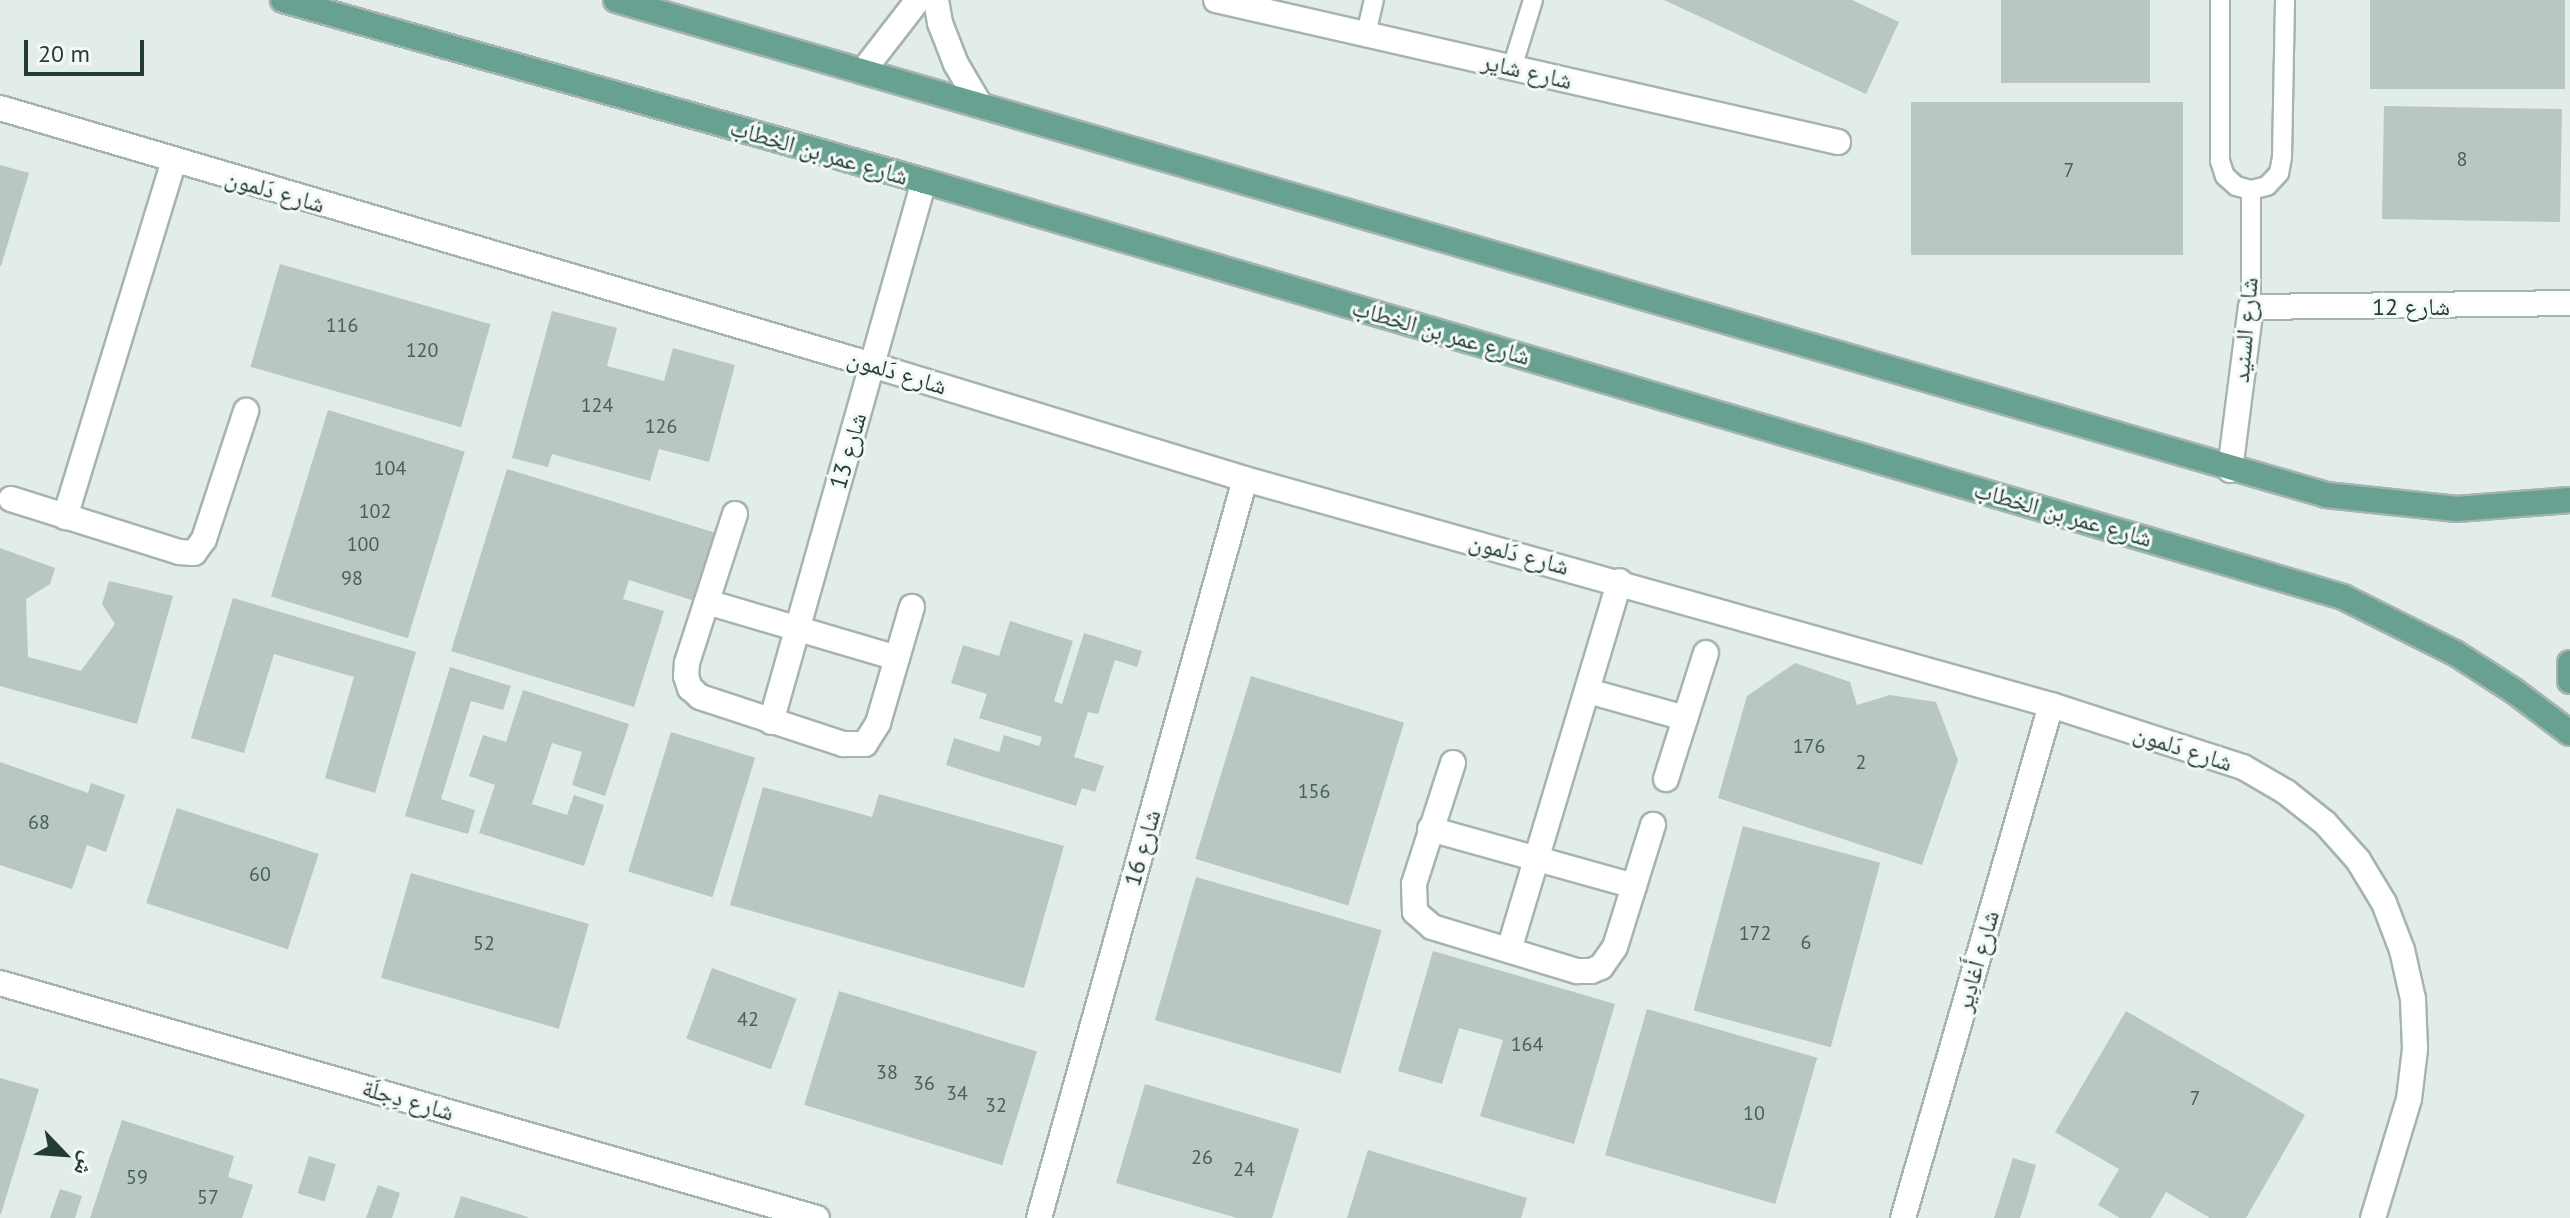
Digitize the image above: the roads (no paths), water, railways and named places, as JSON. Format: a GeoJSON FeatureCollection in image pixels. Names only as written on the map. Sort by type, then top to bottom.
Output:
{"type":"FeatureCollection","features":[{"type":"Feature","properties":{"kind":"main road","name":"شارع عمر بن الخطاب"},"geometry":{"type":"LineString","coordinates":[[283,0],[924,181],[2343,597],[2455,653],[2514,691],[2570,733]]}},
{"type":"Feature","properties":{"kind":"main road"},"geometry":{"type":"LineString","coordinates":[[616,0],[979,103],[2230,470],[2326,495],[2386,504],[2457,509],[2570,500]]}},
{"type":"Feature","properties":{"kind":"main road"},"geometry":{"type":"LineString","coordinates":[[2570,663],[2570,681]]}},
{"type":"Feature","properties":{"kind":"street"},"geometry":{"type":"LineString","coordinates":[[863,71],[918,0]]}},
{"type":"Feature","properties":{"kind":"street"},"geometry":{"type":"LineString","coordinates":[[936,0],[940,23],[956,64],[979,103]]}},
{"type":"Feature","properties":{"kind":"street","name":"شارع شاير"},"geometry":{"type":"LineString","coordinates":[[1225,1],[1838,142]]}},
{"type":"Feature","properties":{"kind":"street","name":"شارع دَلمون"},"geometry":{"type":"LineString","coordinates":[[0,108],[872,365],[1245,479],[1620,581],[2051,705],[2243,767],[2286,792],[2325,823],[2358,860],[2384,903],[2402,950],[2413,1011],[2415,1049],[2409,1099],[2373,1218]]}},
{"type":"Feature","properties":{"kind":"street"},"geometry":{"type":"LineString","coordinates":[[65,517],[174,161]]}},
{"type":"Feature","properties":{"kind":"street","name":"شارع 13"},"geometry":{"type":"LineString","coordinates":[[771,722],[924,181]]}},
{"type":"Feature","properties":{"kind":"street","name":"شارع 12"},"geometry":{"type":"LineString","coordinates":[[2251,307],[2570,303]]}},
{"type":"Feature","properties":{"kind":"street","name":"شارع السنيد"},"geometry":{"type":"LineString","coordinates":[[2230,470],[2251,307]]}},
{"type":"Feature","properties":{"kind":"street"},"geometry":{"type":"LineString","coordinates":[[11,499],[179,552],[194,553],[204,539],[246,411]]}},
{"type":"Feature","properties":{"kind":"street","name":"شارع 16"},"geometry":{"type":"LineString","coordinates":[[1039,1218],[1245,479]]}},
{"type":"Feature","properties":{"kind":"street"},"geometry":{"type":"LineString","coordinates":[[735,514],[687,663],[686,676],[690,688],[713,703],[843,744],[865,744],[878,723],[912,607]]}},
{"type":"Feature","properties":{"kind":"street"},"geometry":{"type":"LineString","coordinates":[[1509,950],[1620,581]]}},
{"type":"Feature","properties":{"kind":"street"},"geometry":{"type":"LineString","coordinates":[[707,602],[897,658]]}},
{"type":"Feature","properties":{"kind":"street"},"geometry":{"type":"LineString","coordinates":[[1666,779],[1706,653]]}},
{"type":"Feature","properties":{"kind":"street"},"geometry":{"type":"LineString","coordinates":[[1588,691],[1685,718]]}},
{"type":"Feature","properties":{"kind":"street","name":"شارع أَغادِير"},"geometry":{"type":"LineString","coordinates":[[1903,1218],[2051,705]]}},
{"type":"Feature","properties":{"kind":"street"},"geometry":{"type":"LineString","coordinates":[[1453,763],[1414,884],[1415,912],[1432,927],[1577,971],[1601,967],[1615,947],[1653,825]]}},
{"type":"Feature","properties":{"kind":"street"},"geometry":{"type":"LineString","coordinates":[[1430,829],[1634,886]]}},
{"type":"Feature","properties":{"kind":"street","name":"شارع دِجلَة"},"geometry":{"type":"LineString","coordinates":[[0,983],[817,1218]]}},
{"type":"Feature","properties":{"kind":"lane"},"geometry":{"type":"LineString","coordinates":[[1366,34],[1374,0]]}},
{"type":"Feature","properties":{"kind":"lane"},"geometry":{"type":"LineString","coordinates":[[1512,68],[1533,0]]}},
{"type":"Feature","properties":{"kind":"lane"},"geometry":{"type":"LineString","coordinates":[[2220,0],[2220,161],[2225,176],[2236,186],[2251,190],[2267,186],[2279,173],[2282,157],[2285,0]]}},
{"type":"Feature","properties":{"kind":"lane","name":"شارع السنيد"},"geometry":{"type":"LineString","coordinates":[[2251,190],[2251,307]]}}]}
